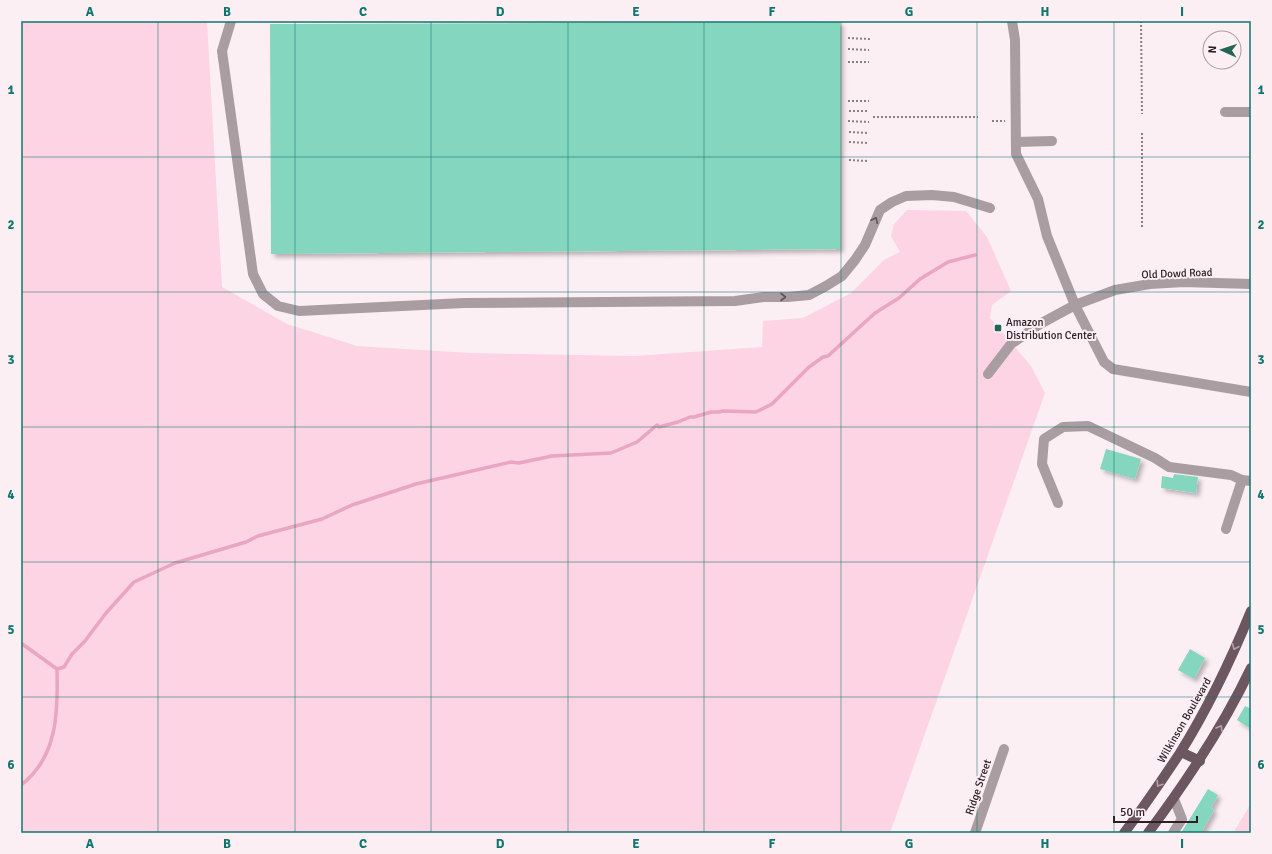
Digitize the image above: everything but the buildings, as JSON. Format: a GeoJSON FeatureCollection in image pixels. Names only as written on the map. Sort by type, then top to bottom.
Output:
{"type":"FeatureCollection","features":[{"type":"Feature","properties":{"kind":"main road","name":"Wilkinson Boulevard"},"geometry":{"type":"LineString","coordinates":[[1124,833],[1181,752],[1220,682],[1251,612]]}},
{"type":"Feature","properties":{"kind":"main road"},"geometry":{"type":"LineString","coordinates":[[1148,833],[1200,761],[1223,722],[1251,668]]}},
{"type":"Feature","properties":{"kind":"main road"},"geometry":{"type":"LineString","coordinates":[[1181,752],[1200,761]]}},
{"type":"Feature","properties":{"kind":"street"},"geometry":{"type":"LineString","coordinates":[[231,21],[222,51],[253,274],[263,294],[278,306],[299,312],[464,303],[735,301],[764,297],[788,297],[809,294],[842,276],[856,260],[865,245],[880,210],[892,202],[906,196],[932,195],[954,197],[990,208]]}},
{"type":"Feature","properties":{"kind":"street"},"geometry":{"type":"LineString","coordinates":[[1012,21],[1015,40],[1016,154],[1038,200],[1047,236],[1075,305],[1104,362],[1113,369],[1251,392]]}},
{"type":"Feature","properties":{"kind":"street"},"geometry":{"type":"LineString","coordinates":[[1226,112],[1251,112]]}},
{"type":"Feature","properties":{"kind":"street"},"geometry":{"type":"LineString","coordinates":[[1016,142],[1052,141]]}},
{"type":"Feature","properties":{"kind":"street","name":"Old Dowd Road"},"geometry":{"type":"LineString","coordinates":[[988,374],[1011,344],[1040,324],[1075,305],[1114,290],[1150,284],[1184,282],[1251,284]]}},
{"type":"Feature","properties":{"kind":"street"},"geometry":{"type":"LineString","coordinates":[[1058,503],[1042,464],[1044,439],[1063,427],[1088,426],[1155,458],[1169,467],[1231,475],[1247,481],[1226,529]]}},
{"type":"Feature","properties":{"kind":"street","name":"Ridge Street"},"geometry":{"type":"LineString","coordinates":[[975,833],[1004,749]]}},
{"type":"Feature","properties":{"kind":"street"},"geometry":{"type":"LineString","coordinates":[[1173,833],[1182,819],[1174,799]]}},
{"type":"Feature","properties":{"kind":"path"},"geometry":{"type":"LineString","coordinates":[[1142,21],[1142,114]]}},
{"type":"Feature","properties":{"kind":"path"},"geometry":{"type":"LineString","coordinates":[[848,38],[869,39],[869,41]]}},
{"type":"Feature","properties":{"kind":"path"},"geometry":{"type":"LineString","coordinates":[[848,49],[869,50]]}},
{"type":"Feature","properties":{"kind":"path"},"geometry":{"type":"LineString","coordinates":[[848,62],[869,62]]}},
{"type":"Feature","properties":{"kind":"path"},"geometry":{"type":"LineString","coordinates":[[848,101],[869,101]]}},
{"type":"Feature","properties":{"kind":"path"},"geometry":{"type":"LineString","coordinates":[[849,111],[869,111]]}},
{"type":"Feature","properties":{"kind":"path"},"geometry":{"type":"LineString","coordinates":[[873,117],[978,117]]}},
{"type":"Feature","properties":{"kind":"path"},"geometry":{"type":"LineString","coordinates":[[848,121],[869,122]]}},
{"type":"Feature","properties":{"kind":"path"},"geometry":{"type":"LineString","coordinates":[[992,121],[1006,121]]}},
{"type":"Feature","properties":{"kind":"path"},"geometry":{"type":"LineString","coordinates":[[849,132],[869,133]]}},
{"type":"Feature","properties":{"kind":"path"},"geometry":{"type":"LineString","coordinates":[[1142,133],[1142,229]]}},
{"type":"Feature","properties":{"kind":"path"},"geometry":{"type":"LineString","coordinates":[[849,142],[869,143]]}},
{"type":"Feature","properties":{"kind":"path"},"geometry":{"type":"LineString","coordinates":[[849,160],[868,161]]}},
{"type":"Feature","properties":{"kind":"path"},"geometry":{"type":"LineString","coordinates":[[859,161],[859,166]]}},
{"type":"Feature","properties":{"kind":"shaded area"},"geometry":{"type":"Polygon","coordinates":[[[21,21],[207,21],[222,287],[287,324],[357,346],[470,353],[635,356],[762,347],[763,321],[803,318],[851,293],[884,260],[900,252],[891,236],[894,224],[907,210],[966,211],[987,237],[1011,291],[992,305],[990,318],[1031,366],[1045,393],[890,833],[21,833],[21,21]]]}},
{"type":"Feature","properties":{"kind":"shaded area"},"geometry":{"type":"Polygon","coordinates":[[[1251,804],[1251,833],[1233,833],[1250,805],[1251,804]]]}},
{"type":"Feature","properties":{"kind":"waterway"},"geometry":{"type":"LineString","coordinates":[[57,669],[64,667],[72,654],[85,641],[106,613],[134,582],[175,563],[246,542],[258,536],[322,519],[352,505],[416,484],[511,462],[519,463],[552,456],[611,453],[637,442],[657,425],[659,427],[711,412],[756,412],[772,404],[809,367],[823,357],[828,356],[875,313],[899,298],[920,279],[948,262],[975,255]]}},
{"type":"Feature","properties":{"kind":"waterway"},"geometry":{"type":"LineString","coordinates":[[21,643],[57,669]]}},
{"type":"Feature","properties":{"kind":"waterway"},"geometry":{"type":"LineString","coordinates":[[21,785],[33,774],[49,747],[56,717],[57,669]]}},
{"type":"Feature","properties":{"kind":"place","name":"Amazon Distribution Center"},"geometry":{"type":"Point","coordinates":[998,328]}}]}
